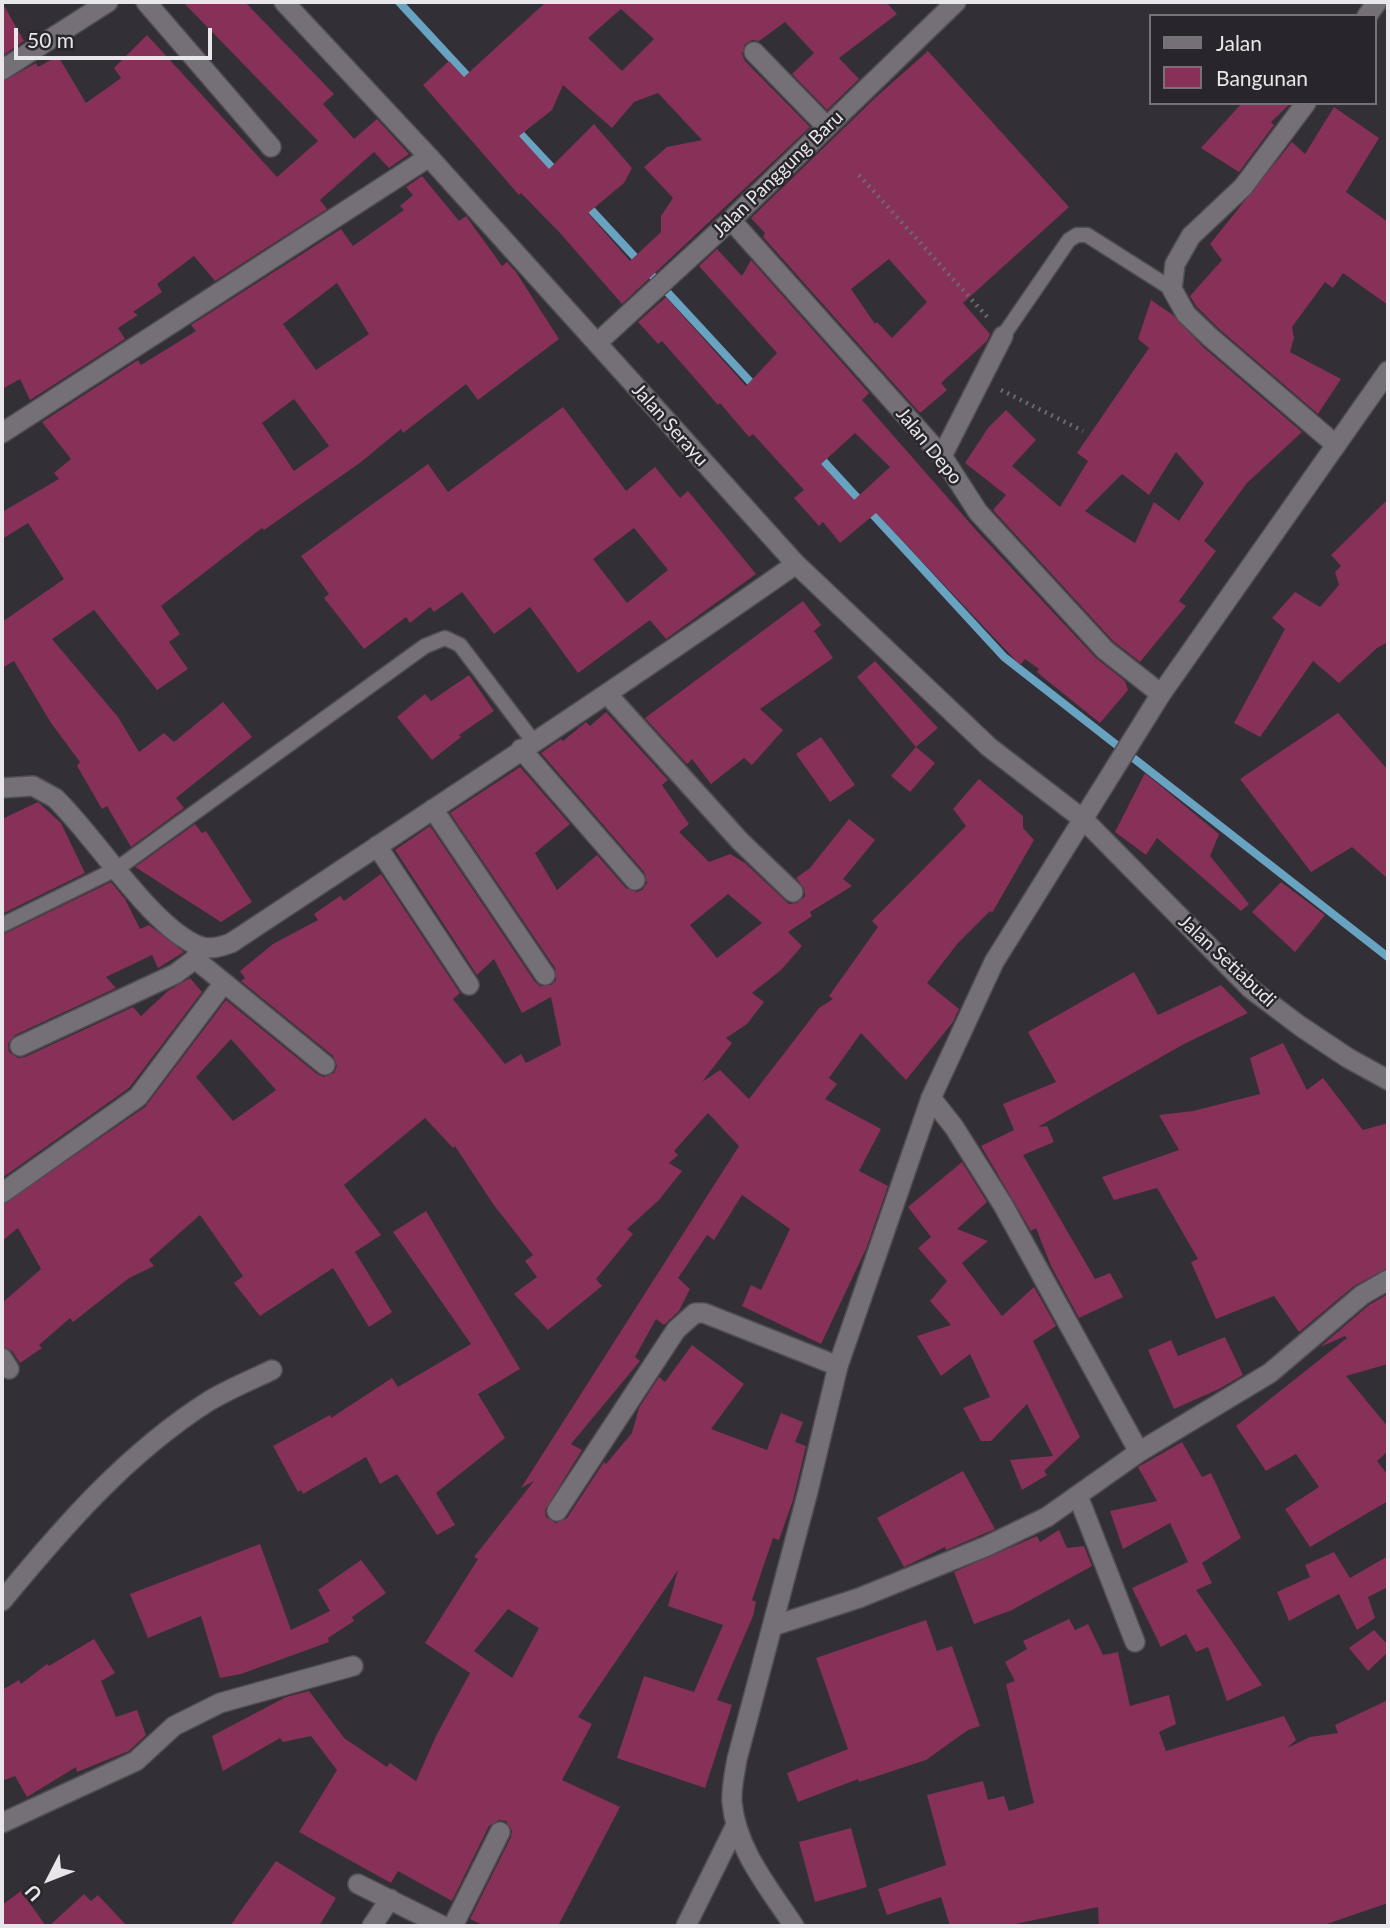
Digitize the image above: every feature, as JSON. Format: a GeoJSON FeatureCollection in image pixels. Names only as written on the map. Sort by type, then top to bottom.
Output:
{"type":"FeatureCollection","features":[{"type":"Feature","properties":{"kind":"street"},"geometry":{"type":"LineString","coordinates":[[2,70],[108,2]]}},
{"type":"Feature","properties":{"kind":"street"},"geometry":{"type":"LineString","coordinates":[[146,2],[271,147]]}},
{"type":"Feature","properties":{"kind":"street","name":"Jalan Serayu"},"geometry":{"type":"LineString","coordinates":[[284,2],[429,157],[796,564],[989,747],[1084,820]]}},
{"type":"Feature","properties":{"kind":"street","name":"Jalan Panggung Baru"},"geometry":{"type":"LineString","coordinates":[[597,343],[731,220],[956,2]]}},
{"type":"Feature","properties":{"kind":"street"},"geometry":{"type":"LineString","coordinates":[[754,52],[827,127]]}},
{"type":"Feature","properties":{"kind":"street"},"geometry":{"type":"LineString","coordinates":[[1304,105],[1242,187],[1186,243],[1175,264],[1172,289],[1186,314],[1210,337],[1336,445]]}},
{"type":"Feature","properties":{"kind":"street"},"geometry":{"type":"LineString","coordinates":[[2,433],[429,157]]}},
{"type":"Feature","properties":{"kind":"street","name":"Jalan Depo"},"geometry":{"type":"LineString","coordinates":[[731,220],[942,456],[978,512],[1105,650],[1161,694]]}},
{"type":"Feature","properties":{"kind":"street"},"geometry":{"type":"LineString","coordinates":[[942,456],[1003,336]]}},
{"type":"Feature","properties":{"kind":"street"},"geometry":{"type":"LineString","coordinates":[[794,1926],[750,1857],[736,1825],[732,1798],[737,1759],[838,1366],[930,1098],[994,962],[1137,731],[1388,371]]}},
{"type":"Feature","properties":{"kind":"street"},"geometry":{"type":"LineString","coordinates":[[20,1046],[157,983],[197,952],[231,943],[527,745],[608,695],[796,564]]}},
{"type":"Feature","properties":{"kind":"street"},"geometry":{"type":"LineString","coordinates":[[608,695],[740,841],[793,892]]}},
{"type":"Feature","properties":{"kind":"street"},"geometry":{"type":"LineString","coordinates":[[527,745],[635,880]]}},
{"type":"Feature","properties":{"kind":"street"},"geometry":{"type":"LineString","coordinates":[[2,788],[33,786],[55,798],[158,916],[197,952],[223,984],[326,1065]]}},
{"type":"Feature","properties":{"kind":"street"},"geometry":{"type":"LineString","coordinates":[[433,809],[545,975]]}},
{"type":"Feature","properties":{"kind":"street","name":"Jalan Setiabudi"},"geometry":{"type":"LineString","coordinates":[[1084,820],[1251,989],[1348,1058],[1388,1080]]}},
{"type":"Feature","properties":{"kind":"street"},"geometry":{"type":"LineString","coordinates":[[377,846],[469,985]]}},
{"type":"Feature","properties":{"kind":"street"},"geometry":{"type":"LineString","coordinates":[[2,1193],[138,1097],[223,984]]}},
{"type":"Feature","properties":{"kind":"street"},"geometry":{"type":"LineString","coordinates":[[930,1098],[954,1127],[1003,1205],[1139,1452]]}},
{"type":"Feature","properties":{"kind":"street"},"geometry":{"type":"LineString","coordinates":[[773,1626],[859,1598],[987,1546],[1047,1517],[1139,1452],[1270,1373],[1362,1295],[1388,1280]]}},
{"type":"Feature","properties":{"kind":"street"},"geometry":{"type":"LineString","coordinates":[[557,1511],[676,1330],[695,1313],[704,1313],[838,1366]]}},
{"type":"Feature","properties":{"kind":"street"},"geometry":{"type":"LineString","coordinates":[[2,1601],[56,1536],[139,1452],[210,1400],[272,1370]]}},
{"type":"Feature","properties":{"kind":"street"},"geometry":{"type":"LineString","coordinates":[[1078,1496],[1135,1642]]}},
{"type":"Feature","properties":{"kind":"street"},"geometry":{"type":"LineString","coordinates":[[2,1823],[135,1761],[174,1726],[220,1703],[353,1666]]}},
{"type":"Feature","properties":{"kind":"street"},"geometry":{"type":"LineString","coordinates":[[686,1926],[736,1825]]}},
{"type":"Feature","properties":{"kind":"street"},"geometry":{"type":"LineString","coordinates":[[453,1926],[500,1832]]}},
{"type":"Feature","properties":{"kind":"street"},"geometry":{"type":"LineString","coordinates":[[358,1884],[443,1926]]}},
{"type":"Feature","properties":{"kind":"street"},"geometry":{"type":"LineString","coordinates":[[372,1926],[390,1899]]}},
{"type":"Feature","properties":{"kind":"lane"},"geometry":{"type":"LineString","coordinates":[[1003,336],[1069,240],[1077,235],[1087,235],[1172,289]]}},
{"type":"Feature","properties":{"kind":"lane"},"geometry":{"type":"LineString","coordinates":[[2,925],[118,868],[425,646],[445,638],[460,645],[527,745]]}},
{"type":"Feature","properties":{"kind":"path"},"geometry":{"type":"LineString","coordinates":[[859,175],[1003,336]]}},
{"type":"Feature","properties":{"kind":"path"},"geometry":{"type":"LineString","coordinates":[[982,380],[1083,431]]}},
{"type":"Feature","properties":{"kind":"building"},"geometry":{"type":"Polygon","coordinates":[[[2,2],[24,41],[2,56],[2,2]]]}},
{"type":"Feature","properties":{"kind":"building"},"geometry":{"type":"Polygon","coordinates":[[[183,2],[245,2],[334,94],[323,104],[354,139],[377,119],[409,154],[389,168],[374,152],[320,200],[327,209],[215,281],[194,256],[157,284],[162,292],[133,312],[138,315],[118,328],[125,339],[30,400],[20,379],[2,389],[2,82],[36,63],[38,67],[58,56],[86,103],[121,78],[114,68],[147,35],[277,177],[318,141],[183,2]]]}},
{"type":"Feature","properties":{"kind":"building"},"geometry":{"type":"Polygon","coordinates":[[[546,2],[886,2],[897,14],[839,58],[859,79],[827,110],[792,74],[814,53],[785,22],[759,41],[752,40],[745,44],[742,54],[745,61],[810,127],[622,304],[560,233],[521,193],[519,195],[423,85],[449,61],[464,77],[546,2]],[[621,9],[588,38],[622,71],[654,39],[621,9]],[[563,85],[552,110],[519,136],[549,169],[594,124],[632,168],[624,183],[588,213],[630,261],[661,232],[661,216],[673,198],[644,167],[667,147],[702,140],[658,93],[634,102],[612,128],[563,85]]]}},
{"type":"Feature","properties":{"kind":"building"},"geometry":{"type":"Polygon","coordinates":[[[928,51],[1069,207],[963,303],[990,334],[987,341],[941,383],[947,390],[920,413],[763,237],[765,233],[751,218],[876,97],[928,51]],[[889,259],[851,289],[875,324],[877,322],[892,338],[927,302],[889,259]]]}},
{"type":"Feature","properties":{"kind":"building"},"geometry":{"type":"Polygon","coordinates":[[[1240,105],[1289,105],[1271,122],[1274,125],[1239,172],[1201,148],[1240,105]]]}},
{"type":"Feature","properties":{"kind":"building"},"geometry":{"type":"Polygon","coordinates":[[[1334,107],[1379,138],[1346,192],[1388,222],[1388,305],[1343,273],[1333,288],[1325,282],[1292,327],[1294,338],[1290,352],[1341,379],[1318,414],[1218,328],[1190,296],[1222,260],[1210,244],[1292,142],[1305,154],[1334,107]]]}},
{"type":"Feature","properties":{"kind":"building"},"geometry":{"type":"Polygon","coordinates":[[[422,176],[459,221],[466,216],[502,266],[507,262],[516,272],[559,339],[478,400],[466,384],[403,433],[401,429],[361,462],[264,530],[262,528],[161,606],[180,634],[169,642],[188,669],[157,690],[94,610],[52,639],[118,717],[139,752],[164,733],[174,742],[223,702],[252,737],[176,798],[184,808],[131,847],[107,806],[102,809],[77,766],[80,762],[51,723],[14,661],[2,668],[2,622],[64,579],[28,523],[2,539],[2,512],[59,479],[54,473],[71,459],[42,422],[138,360],[141,365],[196,331],[191,325],[341,229],[353,246],[404,210],[400,206],[413,195],[406,187],[422,176]],[[337,283],[283,324],[316,370],[369,334],[337,283]],[[294,399],[262,423],[294,471],[329,446],[294,399]]]}},
{"type":"Feature","properties":{"kind":"building"},"geometry":{"type":"Polygon","coordinates":[[[717,249],[742,276],[751,260],[869,393],[862,400],[976,530],[1096,658],[1125,681],[1128,690],[1100,723],[1037,672],[1039,669],[1025,659],[1020,665],[876,513],[840,543],[823,522],[819,526],[794,498],[804,490],[753,434],[749,437],[720,403],[718,405],[662,341],[658,344],[638,322],[666,297],[746,386],[777,353],[699,266],[717,249]],[[855,433],[821,464],[854,500],[890,467],[855,433]]]}},
{"type":"Feature","properties":{"kind":"building"},"geometry":{"type":"Polygon","coordinates":[[[1151,300],[1173,315],[1202,346],[1302,432],[1247,483],[1204,541],[1216,551],[1179,601],[1186,606],[1140,662],[1113,641],[993,510],[1006,495],[965,463],[988,428],[1006,410],[1036,440],[1012,466],[1060,507],[1088,461],[1077,453],[1149,348],[1138,339],[1151,300]],[[1176,452],[1149,495],[1122,474],[1085,511],[1135,543],[1154,502],[1179,521],[1204,483],[1176,452]]]}},
{"type":"Feature","properties":{"kind":"building"},"geometry":{"type":"Polygon","coordinates":[[[563,407],[626,491],[655,467],[680,498],[688,491],[756,574],[666,639],[650,620],[578,673],[530,607],[494,634],[462,592],[434,612],[430,607],[410,623],[406,617],[364,649],[324,598],[329,594],[301,556],[428,464],[448,492],[563,407]],[[634,528],[593,559],[627,603],[668,570],[634,528]]]}},
{"type":"Feature","properties":{"kind":"building"},"geometry":{"type":"Polygon","coordinates":[[[1388,499],[1388,642],[1377,648],[1339,683],[1313,661],[1260,737],[1234,723],[1285,629],[1272,618],[1295,592],[1320,607],[1339,585],[1335,572],[1341,566],[1331,555],[1388,499]]]}},
{"type":"Feature","properties":{"kind":"building"},"geometry":{"type":"Polygon","coordinates":[[[803,601],[821,625],[814,631],[833,658],[760,709],[783,730],[752,765],[744,758],[711,784],[692,759],[687,764],[645,718],[803,601]]]}},
{"type":"Feature","properties":{"kind":"building"},"geometry":{"type":"Polygon","coordinates":[[[875,661],[938,728],[916,747],[857,677],[875,661]]]}},
{"type":"Feature","properties":{"kind":"building"},"geometry":{"type":"Polygon","coordinates":[[[469,675],[494,711],[459,735],[461,737],[432,760],[397,717],[425,694],[431,701],[469,675]]]}},
{"type":"Feature","properties":{"kind":"building"},"geometry":{"type":"Polygon","coordinates":[[[606,712],[668,780],[662,785],[689,824],[679,832],[709,862],[730,854],[745,863],[789,904],[797,903],[805,896],[804,888],[796,878],[810,868],[849,819],[875,840],[843,879],[852,886],[810,912],[812,916],[788,932],[802,946],[781,970],[752,993],[764,1002],[747,1024],[726,1038],[732,1043],[702,1082],[720,1070],[749,1099],[819,1008],[833,999],[829,996],[878,927],[872,921],[966,826],[953,809],[979,779],[1023,816],[1023,828],[1034,840],[992,913],[990,911],[958,943],[927,983],[959,1009],[953,1022],[906,1080],[861,1033],[829,1078],[837,1084],[825,1099],[881,1129],[859,1171],[888,1186],[866,1249],[821,1344],[742,1306],[751,1285],[761,1290],[790,1229],[742,1195],[714,1240],[707,1235],[678,1278],[690,1289],[679,1311],[664,1325],[656,1319],[635,1357],[640,1361],[571,1444],[582,1450],[545,1510],[546,1517],[556,1523],[567,1518],[604,1462],[606,1464],[632,1433],[639,1408],[659,1377],[665,1382],[692,1345],[744,1384],[711,1429],[767,1450],[781,1413],[803,1422],[795,1442],[806,1446],[793,1500],[779,1540],[773,1538],[752,1600],[756,1602],[753,1616],[717,1700],[732,1705],[705,1788],[617,1758],[644,1676],[694,1692],[723,1625],[668,1606],[678,1570],[578,1717],[592,1724],[562,1780],[620,1807],[558,1926],[485,1926],[470,1919],[511,1837],[512,1831],[506,1821],[499,1820],[489,1826],[452,1901],[398,1871],[391,1883],[299,1832],[337,1770],[311,1736],[283,1742],[280,1738],[223,1771],[212,1736],[286,1697],[309,1691],[344,1738],[387,1767],[390,1763],[416,1781],[437,1734],[470,1673],[425,1643],[478,1559],[474,1557],[534,1481],[521,1488],[739,1146],[708,1113],[674,1151],[678,1155],[669,1163],[682,1171],[659,1200],[627,1229],[633,1234],[596,1279],[602,1286],[548,1330],[514,1294],[537,1277],[525,1261],[533,1255],[493,1204],[455,1146],[453,1148],[425,1118],[344,1185],[381,1235],[355,1252],[392,1312],[369,1327],[333,1268],[260,1316],[234,1283],[243,1276],[200,1215],[149,1260],[154,1266],[129,1278],[73,1322],[70,1318],[39,1345],[42,1348],[20,1363],[12,1351],[2,1346],[2,1303],[41,1269],[18,1228],[2,1241],[2,1205],[145,1107],[226,1000],[317,1074],[324,1077],[334,1073],[337,1066],[333,1056],[241,981],[245,978],[240,971],[273,944],[318,920],[314,914],[340,896],[344,901],[381,874],[460,993],[453,999],[505,1064],[521,1054],[526,1063],[561,1045],[551,997],[522,1013],[494,959],[477,975],[395,850],[430,826],[535,982],[540,986],[551,985],[556,980],[555,968],[450,813],[520,767],[570,824],[535,853],[557,890],[597,855],[626,888],[637,892],[642,890],[647,883],[644,872],[541,753],[561,739],[563,741],[586,722],[590,726],[606,712]],[[728,894],[690,925],[717,958],[762,923],[728,894]],[[231,1039],[196,1077],[233,1121],[276,1090],[231,1039]],[[508,1609],[474,1651],[512,1678],[539,1628],[508,1609]]]}},
{"type":"Feature","properties":{"kind":"building"},"geometry":{"type":"Polygon","coordinates":[[[1338,713],[1388,770],[1388,879],[1352,847],[1311,872],[1240,779],[1338,713]]]}},
{"type":"Feature","properties":{"kind":"building"},"geometry":{"type":"Polygon","coordinates":[[[821,737],[855,785],[830,802],[796,754],[821,737]]]}},
{"type":"Feature","properties":{"kind":"building"},"geometry":{"type":"Polygon","coordinates":[[[916,747],[935,763],[910,792],[891,776],[916,747]]]}},
{"type":"Feature","properties":{"kind":"building"},"geometry":{"type":"Polygon","coordinates":[[[1145,773],[1219,834],[1210,856],[1249,904],[1241,911],[1157,838],[1146,855],[1115,832],[1145,773]]]}},
{"type":"Feature","properties":{"kind":"building"},"geometry":{"type":"Polygon","coordinates":[[[38,802],[61,823],[85,873],[2,914],[2,819],[38,802]]]}},
{"type":"Feature","properties":{"kind":"building"},"geometry":{"type":"Polygon","coordinates":[[[195,824],[202,833],[206,831],[252,902],[221,922],[135,867],[195,824]]]}},
{"type":"Feature","properties":{"kind":"building"},"geometry":{"type":"Polygon","coordinates":[[[111,882],[125,899],[140,929],[149,925],[184,952],[158,968],[152,955],[106,977],[116,988],[15,1035],[8,1044],[9,1052],[18,1058],[25,1057],[133,1007],[141,1016],[168,991],[190,978],[202,992],[129,1088],[2,1178],[2,935],[111,882]]]}},
{"type":"Feature","properties":{"kind":"building"},"geometry":{"type":"Polygon","coordinates":[[[1281,882],[1325,915],[1295,952],[1252,912],[1281,882]]]}},
{"type":"Feature","properties":{"kind":"building"},"geometry":{"type":"Polygon","coordinates":[[[1134,972],[1158,1015],[1221,985],[1248,1013],[1184,1044],[1038,1127],[1047,1126],[1054,1142],[1023,1155],[1095,1279],[1110,1273],[1123,1297],[1079,1318],[1051,1266],[1036,1228],[1031,1231],[981,1146],[1014,1130],[1003,1104],[1056,1082],[1028,1032],[1134,972]]]}},
{"type":"Feature","properties":{"kind":"building"},"geometry":{"type":"Polygon","coordinates":[[[1283,1043],[1307,1090],[1323,1078],[1363,1130],[1388,1123],[1388,1268],[1354,1286],[1299,1332],[1274,1296],[1216,1319],[1191,1262],[1198,1259],[1157,1188],[1114,1200],[1102,1177],[1179,1150],[1159,1115],[1193,1111],[1260,1094],[1250,1058],[1283,1043]]]}},
{"type":"Feature","properties":{"kind":"building"},"geometry":{"type":"Polygon","coordinates":[[[962,1162],[987,1202],[957,1229],[988,1241],[962,1263],[1002,1316],[1034,1287],[1056,1326],[1033,1341],[1080,1437],[1044,1471],[1047,1475],[1022,1490],[1010,1460],[1053,1456],[1027,1404],[991,1441],[981,1441],[963,1408],[990,1397],[970,1354],[941,1376],[917,1336],[951,1325],[930,1301],[947,1281],[918,1248],[931,1237],[908,1207],[962,1162]]]}},
{"type":"Feature","properties":{"kind":"building"},"geometry":{"type":"Polygon","coordinates":[[[426,1211],[520,1369],[478,1394],[505,1438],[436,1493],[455,1525],[437,1535],[397,1474],[380,1484],[366,1457],[303,1494],[301,1490],[298,1492],[273,1446],[330,1415],[331,1418],[392,1378],[398,1387],[471,1344],[393,1232],[426,1211]]]}},
{"type":"Feature","properties":{"kind":"building"},"geometry":{"type":"Polygon","coordinates":[[[1388,1294],[1388,1364],[1346,1376],[1388,1427],[1388,1451],[1377,1461],[1388,1475],[1388,1501],[1310,1547],[1285,1509],[1319,1487],[1296,1454],[1266,1471],[1236,1426],[1347,1338],[1345,1336],[1320,1347],[1369,1305],[1388,1294]]]}},
{"type":"Feature","properties":{"kind":"building"},"geometry":{"type":"Polygon","coordinates":[[[1225,1337],[1243,1375],[1174,1409],[1148,1350],[1171,1340],[1178,1356],[1225,1337]]]}},
{"type":"Feature","properties":{"kind":"building"},"geometry":{"type":"Polygon","coordinates":[[[1182,1442],[1202,1477],[1211,1473],[1241,1538],[1202,1563],[1212,1583],[1196,1590],[1262,1685],[1227,1701],[1208,1647],[1196,1652],[1186,1634],[1161,1647],[1132,1588],[1188,1562],[1170,1523],[1123,1549],[1110,1511],[1157,1501],[1138,1467],[1182,1442]]]}},
{"type":"Feature","properties":{"kind":"building"},"geometry":{"type":"Polygon","coordinates":[[[963,1471],[995,1529],[946,1550],[945,1547],[904,1567],[877,1518],[963,1471]]]}},
{"type":"Feature","properties":{"kind":"building"},"geometry":{"type":"Polygon","coordinates":[[[1059,1530],[1067,1548],[1084,1546],[1092,1566],[1012,1610],[974,1624],[954,1572],[1037,1536],[1040,1542],[1059,1530]]]}},
{"type":"Feature","properties":{"kind":"building"},"geometry":{"type":"Polygon","coordinates":[[[260,1544],[291,1630],[330,1611],[318,1590],[361,1560],[386,1593],[352,1617],[354,1621],[328,1638],[329,1642],[241,1674],[220,1678],[201,1616],[148,1638],[130,1594],[260,1544]]]}},
{"type":"Feature","properties":{"kind":"building"},"geometry":{"type":"Polygon","coordinates":[[[1334,1552],[1350,1578],[1388,1556],[1388,1587],[1368,1597],[1375,1618],[1357,1630],[1339,1594],[1289,1621],[1277,1592],[1310,1577],[1305,1565],[1334,1552]]]}},
{"type":"Feature","properties":{"kind":"building"},"geometry":{"type":"Polygon","coordinates":[[[1069,1619],[1075,1630],[1088,1624],[1103,1655],[1118,1652],[1130,1706],[1169,1695],[1176,1724],[1159,1732],[1166,1751],[1284,1716],[1296,1740],[1287,1748],[1310,1737],[1338,1733],[1335,1725],[1388,1700],[1388,1903],[1321,1926],[1099,1926],[1098,1907],[1005,1926],[950,1926],[941,1897],[887,1915],[878,1889],[946,1865],[927,1795],[983,1781],[988,1800],[1004,1796],[1009,1811],[1034,1803],[1006,1684],[1015,1681],[1005,1662],[1027,1649],[1023,1641],[1069,1619]]]}},
{"type":"Feature","properties":{"kind":"building"},"geometry":{"type":"Polygon","coordinates":[[[926,1620],[937,1651],[952,1646],[980,1726],[968,1730],[926,1760],[859,1782],[858,1779],[798,1802],[787,1773],[848,1749],[816,1658],[926,1620]]]}},
{"type":"Feature","properties":{"kind":"building"},"geometry":{"type":"Polygon","coordinates":[[[1374,1630],[1388,1645],[1388,1652],[1368,1671],[1349,1648],[1374,1630]]]}},
{"type":"Feature","properties":{"kind":"building"},"geometry":{"type":"Polygon","coordinates":[[[94,1639],[115,1673],[101,1681],[116,1717],[137,1710],[146,1735],[129,1751],[77,1772],[76,1767],[27,1797],[15,1776],[2,1781],[2,1690],[19,1680],[21,1684],[47,1664],[49,1666],[94,1639]]]}},
{"type":"Feature","properties":{"kind":"building"},"geometry":{"type":"Polygon","coordinates":[[[851,1828],[867,1887],[815,1902],[799,1842],[851,1828]]]}},
{"type":"Feature","properties":{"kind":"building"},"geometry":{"type":"Polygon","coordinates":[[[276,1861],[336,1898],[319,1926],[230,1926],[276,1861]]]}},
{"type":"Feature","properties":{"kind":"building"},"geometry":{"type":"Polygon","coordinates":[[[21,1891],[46,1926],[2,1926],[2,1905],[21,1891]]]}},
{"type":"Feature","properties":{"kind":"building"},"geometry":{"type":"Polygon","coordinates":[[[84,1894],[91,1901],[98,1895],[127,1926],[49,1926],[84,1894]]]}},
{"type":"Feature","properties":{"kind":"waterway"},"geometry":{"type":"LineString","coordinates":[[399,2],[473,82]]}},
{"type":"Feature","properties":{"kind":"waterway"},"geometry":{"type":"LineString","coordinates":[[515,128],[559,175]]}},
{"type":"Feature","properties":{"kind":"waterway"},"geometry":{"type":"LineString","coordinates":[[584,202],[756,388]]}},
{"type":"Feature","properties":{"kind":"waterway"},"geometry":{"type":"LineString","coordinates":[[817,454],[1004,657],[1388,957]]}}]}
